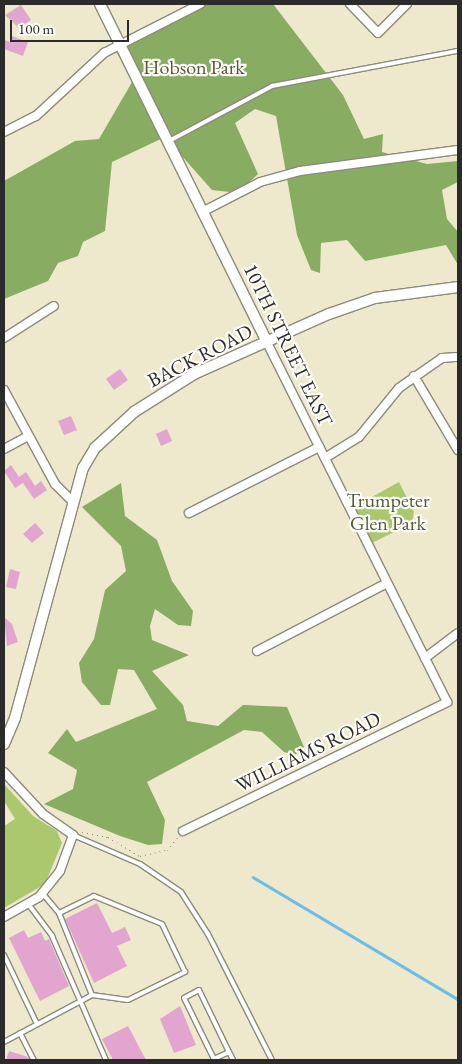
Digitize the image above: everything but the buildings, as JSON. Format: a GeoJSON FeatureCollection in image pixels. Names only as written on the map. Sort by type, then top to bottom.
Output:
{"type":"FeatureCollection","features":[{"type":"Feature","properties":{"kind":"street","name":"10TH STREET EAST"},"geometry":{"type":"LineString","coordinates":[[100,4],[447,702]]}},
{"type":"Feature","properties":{"kind":"street"},"geometry":{"type":"LineString","coordinates":[[4,132],[36,116],[104,53],[200,4]]}},
{"type":"Feature","properties":{"kind":"street"},"geometry":{"type":"LineString","coordinates":[[350,4],[378,33],[407,4]]}},
{"type":"Feature","properties":{"kind":"street"},"geometry":{"type":"LineString","coordinates":[[202,212],[260,182],[300,171],[458,150]]}},
{"type":"Feature","properties":{"kind":"street","name":"BACK ROAD"},"geometry":{"type":"LineString","coordinates":[[4,744],[15,718],[73,502],[95,448],[134,412],[194,374],[375,298],[458,288]]}},
{"type":"Feature","properties":{"kind":"street"},"geometry":{"type":"LineString","coordinates":[[4,338],[54,306]]}},
{"type":"Feature","properties":{"kind":"street"},"geometry":{"type":"LineString","coordinates":[[325,458],[359,437],[399,388],[414,376],[442,358],[458,357]]}},
{"type":"Feature","properties":{"kind":"street"},"geometry":{"type":"LineString","coordinates":[[414,376],[458,450]]}},
{"type":"Feature","properties":{"kind":"street"},"geometry":{"type":"LineString","coordinates":[[4,390],[55,484],[73,502]]}},
{"type":"Feature","properties":{"kind":"street"},"geometry":{"type":"LineString","coordinates":[[4,449],[28,436]]}},
{"type":"Feature","properties":{"kind":"street"},"geometry":{"type":"LineString","coordinates":[[189,513],[319,446]]}},
{"type":"Feature","properties":{"kind":"street"},"geometry":{"type":"LineString","coordinates":[[257,651],[387,583]]}},
{"type":"Feature","properties":{"kind":"street"},"geometry":{"type":"LineString","coordinates":[[425,658],[458,633]]}},
{"type":"Feature","properties":{"kind":"street","name":"WILLIAMS ROAD"},"geometry":{"type":"LineString","coordinates":[[183,831],[447,702]]}},
{"type":"Feature","properties":{"kind":"street"},"geometry":{"type":"LineString","coordinates":[[4,772],[43,814],[73,835],[60,871],[42,893],[29,905],[4,917]]}},
{"type":"Feature","properties":{"kind":"lane"},"geometry":{"type":"LineString","coordinates":[[167,142],[272,86],[458,50]]}},
{"type":"Feature","properties":{"kind":"lane"},"geometry":{"type":"LineString","coordinates":[[73,835],[140,864],[181,892],[208,934],[272,1060]]}},
{"type":"Feature","properties":{"kind":"lane"},"geometry":{"type":"LineString","coordinates":[[42,893],[59,913],[92,996]]}},
{"type":"Feature","properties":{"kind":"lane"},"geometry":{"type":"LineString","coordinates":[[4,1042],[92,996],[128,1000],[185,972],[162,924],[94,896],[59,913]]}},
{"type":"Feature","properties":{"kind":"lane"},"geometry":{"type":"LineString","coordinates":[[29,905],[52,936],[79,1002],[106,1060]]}},
{"type":"Feature","properties":{"kind":"lane"},"geometry":{"type":"LineString","coordinates":[[4,955],[37,1024]]}},
{"type":"Feature","properties":{"kind":"lane"},"geometry":{"type":"LineString","coordinates":[[229,1052],[214,1060],[184,998],[199,990],[233,1060]]}},
{"type":"Feature","properties":{"kind":"lane"},"geometry":{"type":"LineString","coordinates":[[20,1033],[34,1060]]}},
{"type":"Feature","properties":{"kind":"path"},"geometry":{"type":"LineString","coordinates":[[73,835],[86,831],[108,837],[140,856],[168,850],[183,831]]}},
{"type":"Feature","properties":{"kind":"green space","name":"Hobson Park"},"geometry":{"type":"Polygon","coordinates":[[[200,4],[273,4],[343,95],[364,139],[383,134],[382,152],[427,164],[458,161],[458,182],[442,190],[447,219],[458,232],[458,265],[446,245],[365,261],[347,240],[321,243],[320,273],[311,270],[297,235],[276,116],[255,109],[235,123],[258,174],[238,193],[212,190],[165,137],[112,162],[105,231],[83,242],[78,256],[58,263],[48,281],[4,299],[4,181],[75,141],[99,139],[135,77],[120,44],[200,4]]]}},
{"type":"Feature","properties":{"kind":"green space","name":"Trumpeter Glen Park"},"geometry":{"type":"Polygon","coordinates":[[[399,482],[414,512],[412,523],[368,545],[350,509],[399,482]]]}},
{"type":"Feature","properties":{"kind":"green space"},"geometry":{"type":"Polygon","coordinates":[[[121,483],[125,516],[157,540],[172,581],[193,611],[191,626],[178,625],[155,609],[150,626],[152,640],[189,655],[152,671],[183,705],[187,721],[218,726],[243,705],[287,707],[304,747],[295,755],[284,752],[262,732],[244,730],[147,782],[165,820],[162,844],[148,845],[120,836],[44,804],[73,789],[77,770],[48,753],[67,729],[76,742],[157,709],[134,670],[118,669],[110,705],[101,705],[82,682],[79,663],[94,639],[105,590],[126,571],[121,546],[82,507],[121,483]]]}},
{"type":"Feature","properties":{"kind":"green space"},"geometry":{"type":"Polygon","coordinates":[[[4,784],[33,816],[57,831],[62,843],[45,884],[4,908],[4,826],[15,819],[4,801],[4,784]]]}},
{"type":"Feature","properties":{"kind":"waterway"},"geometry":{"type":"LineString","coordinates":[[253,877],[458,999]]}}]}
